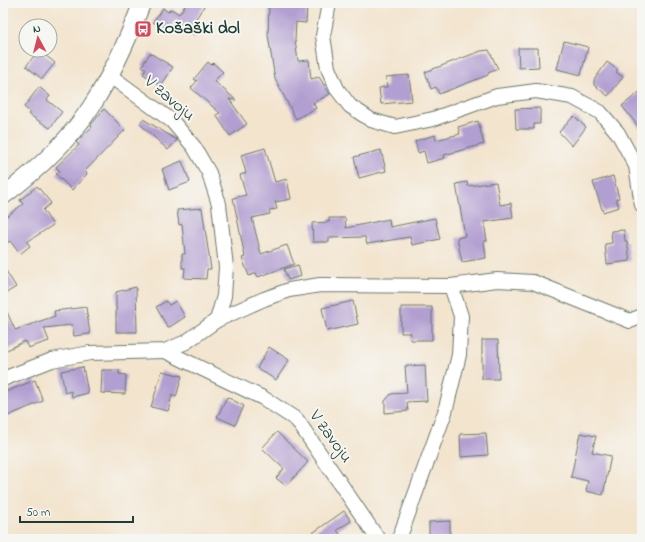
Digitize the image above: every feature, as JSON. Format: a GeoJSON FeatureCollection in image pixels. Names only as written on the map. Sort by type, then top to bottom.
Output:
{"type":"FeatureCollection","features":[{"type":"Feature","properties":{"kind":"street"},"geometry":{"type":"LineString","coordinates":[[3,196],[31,175],[63,142],[91,108],[122,52],[142,3]]}},
{"type":"Feature","properties":{"kind":"street"},"geometry":{"type":"LineString","coordinates":[[329,3],[323,36],[328,68],[338,89],[350,106],[371,120],[394,127],[433,119],[497,96],[536,91],[572,97],[600,112],[618,133],[636,166],[642,205]]}},
{"type":"Feature","properties":{"kind":"street","name":"V zavoju"},"geometry":{"type":"LineString","coordinates":[[109,75],[172,121],[194,147],[209,173],[219,204],[226,267],[224,296],[216,320]]}},
{"type":"Feature","properties":{"kind":"street","name":"V zavoju"},"geometry":{"type":"LineString","coordinates":[[3,379],[52,360],[90,353],[165,351],[186,342],[216,320],[264,299],[290,290],[320,285],[451,286],[497,280],[533,282],[630,321],[642,316]]}},
{"type":"Feature","properties":{"kind":"street"},"geometry":{"type":"LineString","coordinates":[[399,539],[445,412],[459,355],[460,316],[451,286]]}},
{"type":"Feature","properties":{"kind":"street","name":"V zavoju"},"geometry":{"type":"LineString","coordinates":[[165,351],[263,398],[296,420],[378,539]]}},
{"type":"Feature","properties":{"kind":"building"},"geometry":{"type":"Polygon","coordinates":[[[187,3],[206,3],[195,20],[202,26],[194,35],[176,20],[167,33],[153,22],[163,8],[168,12],[171,9],[179,14],[187,3]]]}},
{"type":"Feature","properties":{"kind":"building"},"geometry":{"type":"Polygon","coordinates":[[[269,4],[307,5],[306,23],[296,22],[295,40],[298,61],[309,60],[311,79],[319,77],[330,94],[313,103],[316,108],[296,119],[275,79],[268,35],[269,4]]]}},
{"type":"Feature","properties":{"kind":"building"},"geometry":{"type":"Polygon","coordinates":[[[564,41],[588,47],[581,75],[557,69],[564,41]]]}},
{"type":"Feature","properties":{"kind":"building"},"geometry":{"type":"Polygon","coordinates":[[[518,48],[538,48],[539,67],[519,68],[518,48]]]}},
{"type":"Feature","properties":{"kind":"building"},"geometry":{"type":"Polygon","coordinates":[[[489,50],[498,69],[488,73],[488,75],[439,94],[436,87],[431,89],[425,72],[481,51],[489,50]]]}},
{"type":"Feature","properties":{"kind":"building"},"geometry":{"type":"Polygon","coordinates":[[[150,53],[173,67],[161,86],[143,74],[146,69],[142,66],[150,53]]]}},
{"type":"Feature","properties":{"kind":"building"},"geometry":{"type":"Polygon","coordinates":[[[32,58],[49,58],[55,63],[42,79],[26,66],[32,58]]]}},
{"type":"Feature","properties":{"kind":"building"},"geometry":{"type":"Polygon","coordinates":[[[208,62],[211,65],[213,63],[223,72],[214,81],[236,100],[229,99],[247,124],[230,136],[216,115],[220,113],[191,88],[197,81],[194,79],[208,62]]]}},
{"type":"Feature","properties":{"kind":"building"},"geometry":{"type":"Polygon","coordinates":[[[607,62],[618,70],[616,72],[623,77],[608,96],[594,85],[594,80],[607,62]]]}},
{"type":"Feature","properties":{"kind":"building"},"geometry":{"type":"Polygon","coordinates":[[[409,75],[412,101],[381,104],[379,88],[387,87],[386,77],[409,75]]]}},
{"type":"Feature","properties":{"kind":"building"},"geometry":{"type":"Polygon","coordinates":[[[39,87],[50,96],[47,100],[62,112],[50,128],[28,114],[30,112],[24,107],[39,87]]]}},
{"type":"Feature","properties":{"kind":"building"},"geometry":{"type":"Polygon","coordinates":[[[642,90],[642,131],[622,106],[642,90]]]}},
{"type":"Feature","properties":{"kind":"building"},"geometry":{"type":"Polygon","coordinates":[[[540,108],[540,124],[534,124],[534,129],[516,129],[515,109],[540,108]]]}},
{"type":"Feature","properties":{"kind":"building"},"geometry":{"type":"Polygon","coordinates":[[[104,109],[125,130],[85,171],[87,174],[72,190],[56,174],[60,171],[56,167],[79,145],[76,142],[92,127],[91,125],[104,109]]]}},
{"type":"Feature","properties":{"kind":"building"},"geometry":{"type":"Polygon","coordinates":[[[574,116],[586,127],[572,146],[559,132],[574,116]]]}},
{"type":"Feature","properties":{"kind":"building"},"geometry":{"type":"Polygon","coordinates":[[[143,119],[177,140],[168,150],[140,124],[143,119]]]}},
{"type":"Feature","properties":{"kind":"building"},"geometry":{"type":"Polygon","coordinates":[[[478,121],[484,144],[444,155],[445,158],[427,163],[424,151],[418,153],[415,141],[435,135],[436,140],[460,134],[458,127],[478,121]]]}},
{"type":"Feature","properties":{"kind":"building"},"geometry":{"type":"Polygon","coordinates":[[[265,148],[275,182],[287,179],[291,199],[275,202],[277,209],[269,210],[270,214],[252,218],[261,254],[287,245],[294,264],[258,277],[256,273],[249,276],[242,258],[245,257],[233,198],[246,195],[240,175],[246,173],[241,155],[265,148]]]}},
{"type":"Feature","properties":{"kind":"building"},"geometry":{"type":"Polygon","coordinates":[[[381,150],[386,171],[359,178],[354,157],[381,150]]]}},
{"type":"Feature","properties":{"kind":"building"},"geometry":{"type":"Polygon","coordinates":[[[182,161],[190,182],[169,190],[162,169],[182,161]]]}},
{"type":"Feature","properties":{"kind":"building"},"geometry":{"type":"Polygon","coordinates":[[[613,176],[619,198],[616,199],[619,207],[603,212],[593,182],[613,176]]]}},
{"type":"Feature","properties":{"kind":"building"},"geometry":{"type":"Polygon","coordinates":[[[467,182],[468,186],[496,182],[500,205],[511,203],[513,218],[484,222],[487,241],[484,241],[486,258],[462,262],[457,238],[465,236],[456,184],[467,182]]]}},
{"type":"Feature","properties":{"kind":"building"},"geometry":{"type":"Polygon","coordinates":[[[37,186],[51,203],[43,210],[53,225],[27,242],[30,246],[20,254],[10,241],[3,246],[3,219],[23,204],[20,200],[37,186]]]}},
{"type":"Feature","properties":{"kind":"building"},"geometry":{"type":"Polygon","coordinates":[[[202,208],[211,269],[207,269],[206,279],[184,278],[185,268],[182,268],[182,254],[185,254],[182,224],[179,225],[177,210],[202,208]]]}},
{"type":"Feature","properties":{"kind":"building"},"geometry":{"type":"Polygon","coordinates":[[[329,218],[345,218],[346,228],[389,219],[390,227],[435,218],[440,239],[412,245],[410,237],[367,244],[365,237],[329,238],[329,242],[313,242],[312,223],[329,222],[329,218]]]}},
{"type":"Feature","properties":{"kind":"building"},"geometry":{"type":"Polygon","coordinates":[[[624,230],[630,261],[607,264],[605,244],[612,243],[611,231],[624,230]]]}},
{"type":"Feature","properties":{"kind":"building"},"geometry":{"type":"Polygon","coordinates":[[[298,265],[301,276],[288,280],[284,269],[298,265]]]}},
{"type":"Feature","properties":{"kind":"building"},"geometry":{"type":"Polygon","coordinates":[[[3,266],[16,287],[3,295],[3,266]]]}},
{"type":"Feature","properties":{"kind":"building"},"geometry":{"type":"Polygon","coordinates":[[[136,287],[137,332],[116,332],[116,292],[136,287]]]}},
{"type":"Feature","properties":{"kind":"building"},"geometry":{"type":"Polygon","coordinates":[[[166,301],[169,305],[176,301],[185,317],[168,328],[156,307],[166,301]]]}},
{"type":"Feature","properties":{"kind":"building"},"geometry":{"type":"Polygon","coordinates":[[[353,301],[358,324],[327,331],[322,308],[353,301]]]}},
{"type":"Feature","properties":{"kind":"building"},"geometry":{"type":"Polygon","coordinates":[[[3,303],[15,330],[55,316],[54,311],[86,307],[90,334],[74,336],[72,325],[44,328],[49,341],[28,348],[25,341],[3,352],[3,303]]]}},
{"type":"Feature","properties":{"kind":"building"},"geometry":{"type":"Polygon","coordinates":[[[401,307],[432,307],[432,340],[410,340],[411,333],[401,333],[401,307]]]}},
{"type":"Feature","properties":{"kind":"building"},"geometry":{"type":"Polygon","coordinates":[[[482,340],[498,340],[499,379],[482,379],[482,340]]]}},
{"type":"Feature","properties":{"kind":"building"},"geometry":{"type":"Polygon","coordinates":[[[269,347],[289,360],[276,380],[257,368],[269,347]]]}},
{"type":"Feature","properties":{"kind":"building"},"geometry":{"type":"Polygon","coordinates":[[[425,365],[427,401],[407,402],[408,411],[385,413],[385,401],[391,394],[407,393],[405,366],[425,365]]]}},
{"type":"Feature","properties":{"kind":"building"},"geometry":{"type":"Polygon","coordinates":[[[83,367],[88,393],[72,397],[71,391],[65,393],[61,371],[83,367]]]}},
{"type":"Feature","properties":{"kind":"building"},"geometry":{"type":"Polygon","coordinates":[[[102,370],[119,370],[119,374],[126,375],[125,394],[101,393],[102,370]]]}},
{"type":"Feature","properties":{"kind":"building"},"geometry":{"type":"Polygon","coordinates":[[[162,371],[182,376],[176,397],[172,395],[168,411],[151,407],[162,371]]]}},
{"type":"Feature","properties":{"kind":"building"},"geometry":{"type":"Polygon","coordinates":[[[35,380],[43,401],[3,418],[3,393],[35,380]]]}},
{"type":"Feature","properties":{"kind":"building"},"geometry":{"type":"Polygon","coordinates":[[[227,397],[244,406],[235,425],[217,417],[227,397]]]}},
{"type":"Feature","properties":{"kind":"building"},"geometry":{"type":"Polygon","coordinates":[[[277,432],[308,462],[286,486],[276,478],[284,469],[262,448],[277,432]]]}},
{"type":"Feature","properties":{"kind":"building"},"geometry":{"type":"Polygon","coordinates":[[[486,433],[488,455],[461,457],[460,434],[486,433]]]}},
{"type":"Feature","properties":{"kind":"building"},"geometry":{"type":"Polygon","coordinates":[[[580,433],[596,436],[592,452],[611,456],[603,495],[586,491],[588,481],[571,477],[580,433]]]}},
{"type":"Feature","properties":{"kind":"building"},"geometry":{"type":"Polygon","coordinates":[[[344,511],[351,521],[337,530],[343,539],[304,539],[344,511]]]}},
{"type":"Feature","properties":{"kind":"building"},"geometry":{"type":"Polygon","coordinates":[[[450,521],[450,539],[429,539],[429,522],[450,521]]]}},
{"type":"Feature","properties":{"kind":"place","name":"Košaški dol"},"geometry":{"type":"Point","coordinates":[143,29]}}]}
